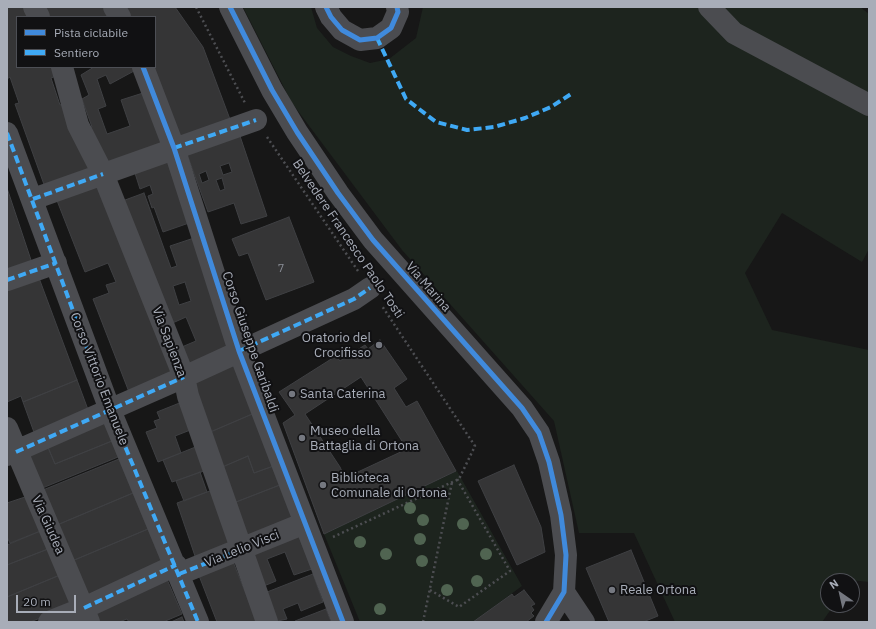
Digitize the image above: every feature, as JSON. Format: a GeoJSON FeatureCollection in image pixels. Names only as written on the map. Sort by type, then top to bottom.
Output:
{"type":"FeatureCollection","features":[{"type":"Feature","properties":{"kind":"street"},"geometry":{"type":"LineString","coordinates":[[34,7],[38,16]]}},
{"type":"Feature","properties":{"kind":"street"},"geometry":{"type":"LineString","coordinates":[[114,7],[119,16]]}},
{"type":"Feature","properties":{"kind":"street","name":"Via Marina"},"geometry":{"type":"LineString","coordinates":[[230,7],[272,90],[296,132],[338,193],[373,240],[522,408],[539,433],[549,462],[561,516],[566,555],[564,592]]}},
{"type":"Feature","properties":{"kind":"street"},"geometry":{"type":"LineString","coordinates":[[326,7],[331,17],[342,30],[360,40],[376,38],[391,28],[398,12],[397,7]]}},
{"type":"Feature","properties":{"kind":"street"},"geometry":{"type":"LineString","coordinates":[[709,7],[734,33],[869,105]]}},
{"type":"Feature","properties":{"kind":"street","name":"Via Sapienza"},"geometry":{"type":"LineString","coordinates":[[62,68],[78,125],[103,174],[184,377],[188,396],[229,511],[240,550],[267,622]]}},
{"type":"Feature","properties":{"kind":"street","name":"Corso Giuseppe Garibaldi"},"geometry":{"type":"LineString","coordinates":[[143,68],[174,148],[239,351],[343,622]]}},
{"type":"Feature","properties":{"kind":"street"},"geometry":{"type":"LineString","coordinates":[[33,200],[174,148],[256,120]]}},
{"type":"Feature","properties":{"kind":"street","name":"Corso Vittorio Emanuele"},"geometry":{"type":"LineString","coordinates":[[7,133],[110,410],[198,622]]}},
{"type":"Feature","properties":{"kind":"street"},"geometry":{"type":"LineString","coordinates":[[7,280],[56,263]]}},
{"type":"Feature","properties":{"kind":"street"},"geometry":{"type":"LineString","coordinates":[[11,453],[184,377],[354,299],[370,288]]}},
{"type":"Feature","properties":{"kind":"street","name":"Via Giudea"},"geometry":{"type":"LineString","coordinates":[[7,428],[11,453],[87,615]]}},
{"type":"Feature","properties":{"kind":"street","name":"Via Lelio Visci"},"geometry":{"type":"LineString","coordinates":[[49,622],[87,615],[177,570],[240,550],[306,523]]}},
{"type":"Feature","properties":{"kind":"street"},"geometry":{"type":"LineString","coordinates":[[546,622],[564,592],[584,622]]}},
{"type":"Feature","properties":{"kind":"path"},"geometry":{"type":"LineString","coordinates":[[314,546],[459,479],[510,571],[458,607],[430,590]]}},
{"type":"Feature","properties":{"kind":"path"},"geometry":{"type":"LineString","coordinates":[[423,622],[452,482]]}},
{"type":"Feature","properties":{"kind":"shaded area"},"geometry":{"type":"Polygon","coordinates":[[[243,7],[311,7],[317,28],[333,47],[370,63],[389,59],[416,38],[423,7],[860,7],[869,14],[869,249],[862,262],[782,213],[745,273],[772,330],[869,350],[869,582],[860,581],[860,573],[820,573],[820,613],[828,613],[822,622],[675,622],[634,533],[579,533],[554,421],[402,250],[292,103],[243,7]]]}},
{"type":"Feature","properties":{"kind":"shaded area"},"geometry":{"type":"Polygon","coordinates":[[[457,471],[522,586],[473,622],[360,622],[324,534],[457,471]]]}},
{"type":"Feature","properties":{"kind":"building"},"geometry":{"type":"Polygon","coordinates":[[[7,7],[24,7],[28,16],[16,16],[16,68],[53,68],[56,76],[51,78],[60,105],[65,103],[91,175],[46,190],[15,104],[19,103],[10,77],[7,79],[7,7]]]}},
{"type":"Feature","properties":{"kind":"building"},"geometry":{"type":"Polygon","coordinates":[[[42,7],[104,7],[109,16],[46,16],[42,7]]]}},
{"type":"Feature","properties":{"kind":"building"},"geometry":{"type":"Polygon","coordinates":[[[123,7],[175,7],[203,47],[231,122],[181,140],[152,68],[156,68],[156,16],[128,16],[123,7]]]}},
{"type":"Feature","properties":{"kind":"building"},"geometry":{"type":"Polygon","coordinates":[[[92,68],[132,68],[134,71],[110,84],[106,75],[97,79],[106,106],[98,109],[107,134],[130,126],[121,100],[143,93],[163,147],[106,169],[86,129],[92,127],[82,99],[89,95],[81,75],[92,68]]]}},
{"type":"Feature","properties":{"kind":"building"},"geometry":{"type":"Polygon","coordinates":[[[240,136],[267,216],[241,224],[234,203],[208,212],[187,154],[240,136]],[[229,163],[220,166],[223,175],[232,172],[229,163]],[[206,171],[199,174],[202,183],[209,180],[206,171]],[[222,178],[216,180],[220,191],[225,189],[222,178]]]}},
{"type":"Feature","properties":{"kind":"building"},"geometry":{"type":"Polygon","coordinates":[[[166,158],[189,223],[163,232],[154,207],[152,208],[148,196],[153,194],[150,185],[140,189],[134,170],[166,158]]]}},
{"type":"Feature","properties":{"kind":"building"},"geometry":{"type":"Polygon","coordinates":[[[98,181],[173,375],[129,392],[93,299],[109,293],[106,285],[116,282],[108,263],[85,272],[56,198],[98,181]]]}},
{"type":"Feature","properties":{"kind":"building"},"geometry":{"type":"Polygon","coordinates":[[[7,188],[33,266],[7,275],[7,188]]]}},
{"type":"Feature","properties":{"kind":"building"},"geometry":{"type":"Polygon","coordinates":[[[144,193],[171,268],[177,266],[170,246],[197,237],[234,348],[186,368],[177,349],[196,341],[186,317],[168,325],[117,203],[144,193]],[[185,282],[173,286],[179,305],[191,301],[185,282]]]}},
{"type":"Feature","properties":{"kind":"building"},"geometry":{"type":"Polygon","coordinates":[[[289,217],[314,282],[266,300],[248,253],[239,256],[232,239],[289,217]]]}},
{"type":"Feature","properties":{"kind":"building"},"geometry":{"type":"Polygon","coordinates":[[[39,278],[77,380],[23,402],[21,396],[7,402],[7,290],[39,278]]]}},
{"type":"Feature","properties":{"kind":"building"},"geometry":{"type":"Polygon","coordinates":[[[380,340],[407,379],[394,388],[406,407],[417,401],[456,471],[324,534],[283,423],[295,415],[279,392],[336,356],[340,361],[365,345],[368,349],[380,340]],[[361,377],[305,414],[340,467],[345,478],[407,449],[361,377]]]}},
{"type":"Feature","properties":{"kind":"building"},"geometry":{"type":"Polygon","coordinates":[[[238,357],[257,412],[208,433],[188,381],[238,357]]]}},
{"type":"Feature","properties":{"kind":"building"},"geometry":{"type":"Polygon","coordinates":[[[77,380],[90,415],[35,435],[23,402],[77,380]]]}},
{"type":"Feature","properties":{"kind":"building"},"geometry":{"type":"Polygon","coordinates":[[[187,400],[198,427],[175,436],[181,453],[158,462],[146,432],[157,428],[154,421],[160,419],[157,412],[187,400]]]}},
{"type":"Feature","properties":{"kind":"building"},"geometry":{"type":"Polygon","coordinates":[[[257,412],[279,464],[254,473],[248,456],[220,468],[208,433],[257,412]]]}},
{"type":"Feature","properties":{"kind":"building"},"geometry":{"type":"Polygon","coordinates":[[[104,421],[112,441],[55,464],[47,445],[104,421]]]}},
{"type":"Feature","properties":{"kind":"building"},"geometry":{"type":"Polygon","coordinates":[[[112,441],[118,457],[40,489],[26,454],[47,445],[55,464],[112,441]]]}},
{"type":"Feature","properties":{"kind":"building"},"geometry":{"type":"Polygon","coordinates":[[[198,446],[207,470],[172,482],[163,460],[198,446]]]}},
{"type":"Feature","properties":{"kind":"building"},"geometry":{"type":"Polygon","coordinates":[[[248,456],[254,473],[279,464],[285,483],[236,502],[220,468],[248,456]]]}},
{"type":"Feature","properties":{"kind":"building"},"geometry":{"type":"Polygon","coordinates":[[[119,459],[133,493],[57,525],[43,490],[119,459]]]}},
{"type":"Feature","properties":{"kind":"building"},"geometry":{"type":"Polygon","coordinates":[[[514,465],[541,527],[545,552],[517,565],[478,481],[514,465]]]}},
{"type":"Feature","properties":{"kind":"building"},"geometry":{"type":"Polygon","coordinates":[[[200,472],[207,492],[184,501],[176,481],[200,472]]]}},
{"type":"Feature","properties":{"kind":"building"},"geometry":{"type":"Polygon","coordinates":[[[285,483],[299,519],[247,539],[236,502],[285,483]]]}},
{"type":"Feature","properties":{"kind":"building"},"geometry":{"type":"Polygon","coordinates":[[[218,488],[237,544],[196,559],[177,503],[218,488]]]}},
{"type":"Feature","properties":{"kind":"building"},"geometry":{"type":"Polygon","coordinates":[[[133,493],[148,529],[72,561],[57,525],[133,493]]]}},
{"type":"Feature","properties":{"kind":"building"},"geometry":{"type":"Polygon","coordinates":[[[28,496],[43,530],[10,543],[7,537],[7,503],[28,496]]]}},
{"type":"Feature","properties":{"kind":"building"},"geometry":{"type":"Polygon","coordinates":[[[148,529],[164,568],[89,600],[72,561],[148,529]]]}},
{"type":"Feature","properties":{"kind":"building"},"geometry":{"type":"Polygon","coordinates":[[[43,530],[48,549],[7,565],[7,545],[43,530]]]}},
{"type":"Feature","properties":{"kind":"building"},"geometry":{"type":"Polygon","coordinates":[[[298,534],[312,569],[294,575],[285,552],[267,559],[276,581],[259,588],[246,554],[298,534]]]}},
{"type":"Feature","properties":{"kind":"building"},"geometry":{"type":"Polygon","coordinates":[[[48,549],[60,575],[7,597],[7,565],[48,549]]]}},
{"type":"Feature","properties":{"kind":"building"},"geometry":{"type":"Polygon","coordinates":[[[631,550],[658,616],[643,622],[609,622],[586,568],[631,550]]]}},
{"type":"Feature","properties":{"kind":"building"},"geometry":{"type":"Polygon","coordinates":[[[232,559],[257,622],[217,622],[198,573],[232,559]]]}},
{"type":"Feature","properties":{"kind":"building"},"geometry":{"type":"Polygon","coordinates":[[[313,574],[323,602],[301,611],[298,603],[283,609],[287,619],[273,622],[262,594],[313,574]]]}},
{"type":"Feature","properties":{"kind":"building"},"geometry":{"type":"Polygon","coordinates":[[[60,575],[72,606],[30,622],[7,622],[7,597],[60,575]]]}},
{"type":"Feature","properties":{"kind":"building"},"geometry":{"type":"Polygon","coordinates":[[[166,577],[182,614],[163,622],[129,622],[127,619],[119,622],[96,622],[91,609],[166,577]]]}},
{"type":"Feature","properties":{"kind":"building"},"geometry":{"type":"Polygon","coordinates":[[[524,590],[535,604],[531,606],[534,610],[531,613],[534,616],[526,622],[473,622],[512,594],[514,597],[524,590]]]}},
{"type":"Feature","properties":{"kind":"building"},"geometry":{"type":"Polygon","coordinates":[[[326,609],[331,622],[295,622],[295,621],[326,609]]]}},
{"type":"Feature","properties":{"kind":"building"},"geometry":{"type":"Polygon","coordinates":[[[182,617],[184,622],[171,622],[182,617]]]}},
{"type":"Feature","properties":{"kind":"marked path"},"geometry":{"type":"LineString","coordinates":[[377,38],[406,99],[436,122],[467,130],[494,127],[525,118],[551,107],[571,94]]}},
{"type":"Feature","properties":{"kind":"marked path"},"geometry":{"type":"LineString","coordinates":[[174,148],[256,120]]}},
{"type":"Feature","properties":{"kind":"marked path"},"geometry":{"type":"LineString","coordinates":[[7,133],[110,410],[198,622]]}},
{"type":"Feature","properties":{"kind":"marked path"},"geometry":{"type":"LineString","coordinates":[[33,199],[103,174]]}},
{"type":"Feature","properties":{"kind":"marked path"},"geometry":{"type":"LineString","coordinates":[[7,280],[56,263]]}},
{"type":"Feature","properties":{"kind":"marked path"},"geometry":{"type":"LineString","coordinates":[[239,351],[354,299],[370,288]]}},
{"type":"Feature","properties":{"kind":"marked path"},"geometry":{"type":"LineString","coordinates":[[16,452],[184,377]]}},
{"type":"Feature","properties":{"kind":"marked path"},"geometry":{"type":"LineString","coordinates":[[179,574],[240,550]]}},
{"type":"Feature","properties":{"kind":"marked path"},"geometry":{"type":"LineString","coordinates":[[84,608],[176,565]]}},
{"type":"Feature","properties":{"kind":"cycle path"},"geometry":{"type":"LineString","coordinates":[[230,7],[272,90],[297,132],[338,193],[373,240],[522,408],[539,433],[549,462],[561,515],[566,555],[564,592],[546,622]]}},
{"type":"Feature","properties":{"kind":"cycle path"},"geometry":{"type":"LineString","coordinates":[[326,7],[331,17],[342,30],[360,40],[377,38],[391,28],[398,12],[397,7]]}},
{"type":"Feature","properties":{"kind":"cycle path"},"geometry":{"type":"LineString","coordinates":[[143,68],[174,148],[239,351],[343,622]]}},
{"type":"Feature","properties":{"kind":"place","name":"Oratorio del Crocifisso"},"geometry":{"type":"Point","coordinates":[379,345]}},
{"type":"Feature","properties":{"kind":"place","name":"Santa Caterina"},"geometry":{"type":"Point","coordinates":[292,394]}},
{"type":"Feature","properties":{"kind":"place","name":"Museo della Battaglia di Ortona"},"geometry":{"type":"Point","coordinates":[302,438]}},
{"type":"Feature","properties":{"kind":"place","name":"Biblioteca Comunale di Ortona"},"geometry":{"type":"Point","coordinates":[323,485]}},
{"type":"Feature","properties":{"kind":"place","name":"Reale Ortona"},"geometry":{"type":"Point","coordinates":[612,590]}}]}
